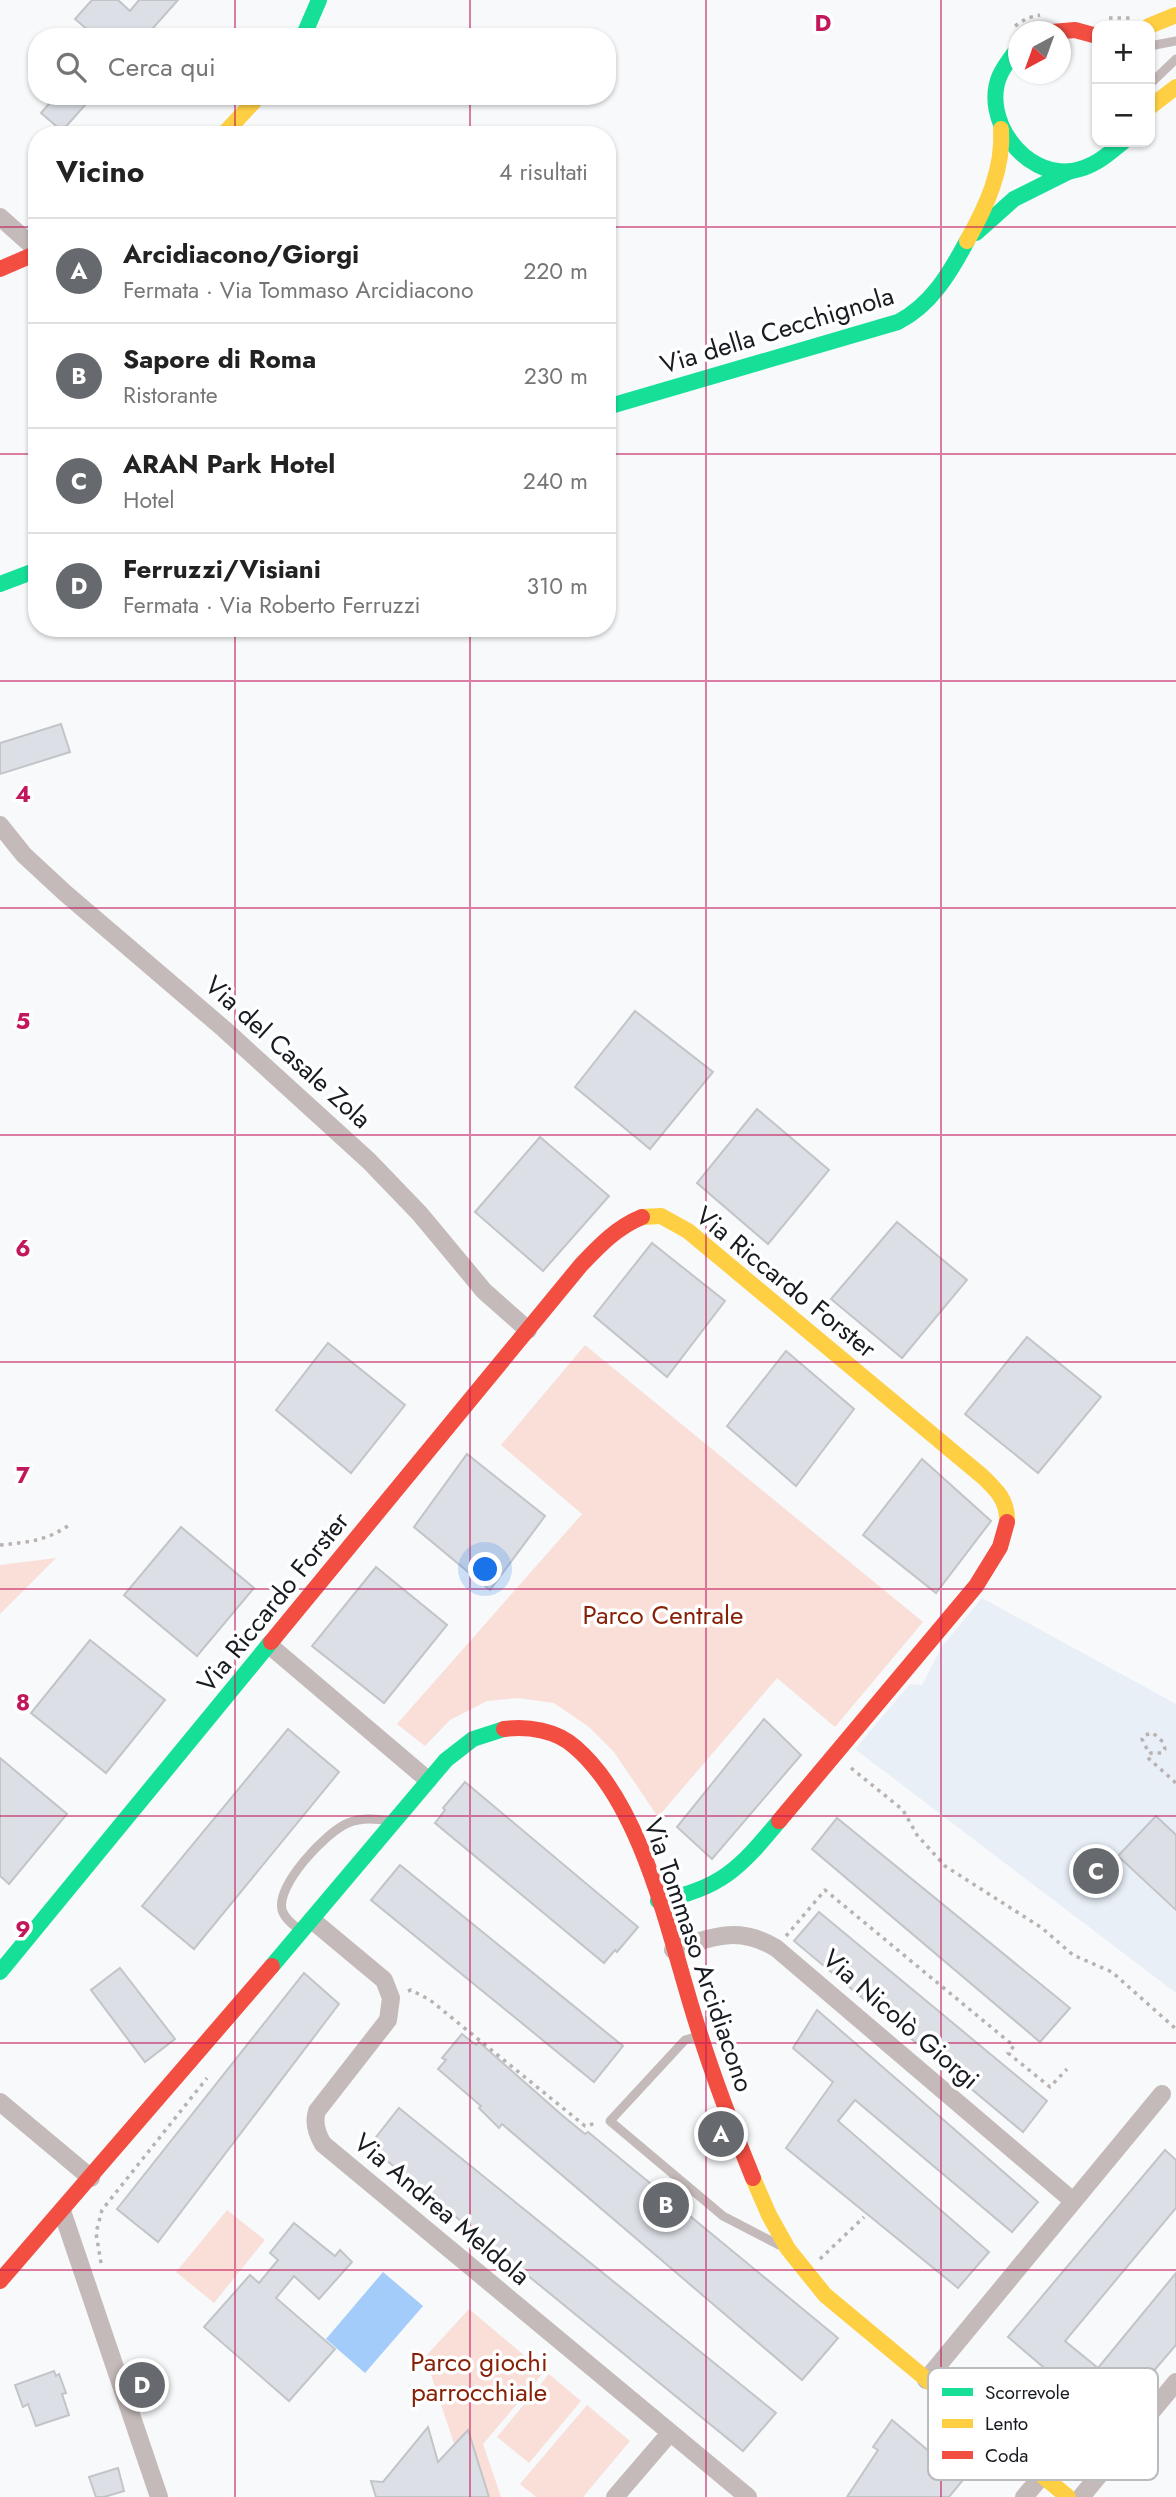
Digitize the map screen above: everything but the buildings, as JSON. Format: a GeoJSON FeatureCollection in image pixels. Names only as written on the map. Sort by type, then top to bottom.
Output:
{"type":"FeatureCollection","features":[{"type":"Feature","properties":{"kind":"street"},"geometry":{"type":"LineString","coordinates":[[307,28],[319,0]]}},
{"type":"Feature","properties":{"kind":"street"},"geometry":{"type":"LineString","coordinates":[[1155,24],[1176,15]]}},
{"type":"Feature","properties":{"kind":"street"},"geometry":{"type":"LineString","coordinates":[[1071,30],[1092,33]]}},
{"type":"Feature","properties":{"kind":"street","name":"Via della Cecchignola"},"geometry":{"type":"LineString","coordinates":[[616,404],[870,332],[901,321],[922,307],[938,289],[968,241],[995,179],[1002,149],[996,92],[1002,69],[1008,61]]}},
{"type":"Feature","properties":{"kind":"street"},"geometry":{"type":"LineString","coordinates":[[1155,103],[1176,86]]}},
{"type":"Feature","properties":{"kind":"street"},"geometry":{"type":"LineString","coordinates":[[231,126],[251,105]]}},
{"type":"Feature","properties":{"kind":"street"},"geometry":{"type":"LineString","coordinates":[[1001,128],[1009,143],[1028,160],[1051,170],[1068,172]]}},
{"type":"Feature","properties":{"kind":"street","name":"Via della Cecchignola"},"geometry":{"type":"LineString","coordinates":[[968,241],[1014,199],[1068,172],[1092,167],[1113,154],[1119,147]]}},
{"type":"Feature","properties":{"kind":"street"},"geometry":{"type":"LineString","coordinates":[[0,217],[28,243]]}},
{"type":"Feature","properties":{"kind":"street"},"geometry":{"type":"LineString","coordinates":[[0,269],[28,255]]}},
{"type":"Feature","properties":{"kind":"street"},"geometry":{"type":"LineString","coordinates":[[0,584],[28,573]]}},
{"type":"Feature","properties":{"kind":"street","name":"Via del Casale Zola"},"geometry":{"type":"LineString","coordinates":[[0,825],[24,855],[65,893],[224,1029],[369,1161],[420,1214],[484,1292],[528,1330]]}},
{"type":"Feature","properties":{"kind":"street","name":"Via Riccardo Forster"},"geometry":{"type":"LineString","coordinates":[[0,1972],[528,1330],[617,1230],[631,1220],[645,1215],[664,1217],[705,1245],[982,1476],[1003,1498],[1008,1511],[1004,1538],[979,1580],[752,1853],[715,1885],[698,1893],[658,1901]]}},
{"type":"Feature","properties":{"kind":"street"},"geometry":{"type":"LineString","coordinates":[[269,1645],[428,1780]]}},
{"type":"Feature","properties":{"kind":"street","name":"Via Tommaso Arcidiacono"},"geometry":{"type":"LineString","coordinates":[[0,2281],[458,1748],[488,1731],[521,1728],[542,1731],[577,1749],[596,1770],[620,1807],[643,1858],[700,2035],[751,2173],[787,2249],[804,2273],[841,2311],[926,2380]]}},
{"type":"Feature","properties":{"kind":"street"},"geometry":{"type":"LineString","coordinates":[[307,1926],[384,1980],[391,1998]]}},
{"type":"Feature","properties":{"kind":"street","name":"Via Nicolò Giorgi"},"geometry":{"type":"LineString","coordinates":[[673,1950],[712,1937],[731,1934],[754,1938],[776,1948],[1073,2201]]}},
{"type":"Feature","properties":{"kind":"street","name":"Via Andrea Meldola"},"geometry":{"type":"LineString","coordinates":[[391,1998],[388,2020],[317,2111],[315,2122],[319,2137],[339,2158],[748,2497]]}},
{"type":"Feature","properties":{"kind":"street"},"geometry":{"type":"LineString","coordinates":[[936,2368],[1162,2094]]}},
{"type":"Feature","properties":{"kind":"street"},"geometry":{"type":"LineString","coordinates":[[0,2102],[91,2178]]}},
{"type":"Feature","properties":{"kind":"street"},"geometry":{"type":"LineString","coordinates":[[62,2211],[159,2497]]}},
{"type":"Feature","properties":{"kind":"street"},"geometry":{"type":"LineString","coordinates":[[1158,2404],[1176,2382]]}},
{"type":"Feature","properties":{"kind":"street"},"geometry":{"type":"LineString","coordinates":[[615,2497],[670,2433]]}},
{"type":"Feature","properties":{"kind":"street"},"geometry":{"type":"LineString","coordinates":[[1024,2497],[1039,2480]]}},
{"type":"Feature","properties":{"kind":"street","name":"Via Tommaso Arcidiacono"},"geometry":{"type":"LineString","coordinates":[[1047,2480],[1068,2497]]}},
{"type":"Feature","properties":{"kind":"street"},"geometry":{"type":"LineString","coordinates":[[1081,2497],[1095,2480]]}},
{"type":"Feature","properties":{"kind":"lane"},"geometry":{"type":"LineString","coordinates":[[1155,45],[1176,41]]}},
{"type":"Feature","properties":{"kind":"lane"},"geometry":{"type":"LineString","coordinates":[[1155,79],[1176,58]]}},
{"type":"Feature","properties":{"kind":"lane"},"geometry":{"type":"LineString","coordinates":[[307,1926],[286,1919],[282,1908],[285,1890],[293,1875],[328,1837],[342,1826],[367,1819],[393,1821]]}},
{"type":"Feature","properties":{"kind":"lane"},"geometry":{"type":"LineString","coordinates":[[700,2035],[685,2040],[610,2121],[723,2216],[787,2249]]}},
{"type":"Feature","properties":{"kind":"path"},"geometry":{"type":"LineString","coordinates":[[0,1545],[39,1541],[56,1534],[72,1522]]}},
{"type":"Feature","properties":{"kind":"path"},"geometry":{"type":"LineString","coordinates":[[1147,1749],[1142,1739],[1153,1733],[1163,1742],[1165,1749],[1147,1757],[1176,1783]]}},
{"type":"Feature","properties":{"kind":"path"},"geometry":{"type":"LineString","coordinates":[[834,1755],[902,1810],[917,1835],[945,1866],[1042,1928],[1073,1955],[1112,1972],[1176,2029]]}},
{"type":"Feature","properties":{"kind":"path"},"geometry":{"type":"LineString","coordinates":[[776,1948],[825,1889],[1014,2046],[1008,2053],[1050,2087],[1067,2069]]}},
{"type":"Feature","properties":{"kind":"path"},"geometry":{"type":"LineString","coordinates":[[391,1998],[411,1990],[421,1995],[584,2126],[610,2121]]}},
{"type":"Feature","properties":{"kind":"path"},"geometry":{"type":"LineString","coordinates":[[104,2275],[96,2233],[102,2210],[213,2070]]}},
{"type":"Feature","properties":{"kind":"path"},"geometry":{"type":"LineString","coordinates":[[804,2273],[864,2217]]}},
{"type":"Feature","properties":{"kind":"shaded area"},"geometry":{"type":"Polygon","coordinates":[[[982,1598],[1176,1704],[1176,1993],[855,1749],[910,1684],[922,1685],[943,1645],[982,1598]]]}},
{"type":"Feature","properties":{"kind":"green space","name":"Parco Centrale"},"geometry":{"type":"Polygon","coordinates":[[[585,1345],[923,1622],[835,1727],[777,1678],[658,1817],[614,1752],[589,1727],[554,1703],[518,1698],[487,1701],[450,1720],[425,1746],[397,1724],[582,1514],[501,1445],[585,1345]]]}},
{"type":"Feature","properties":{"kind":"green space"},"geometry":{"type":"Polygon","coordinates":[[[56,1558],[0,1614],[0,1565],[56,1558]]]}},
{"type":"Feature","properties":{"kind":"green space"},"geometry":{"type":"Polygon","coordinates":[[[227,2210],[265,2240],[214,2303],[176,2272],[227,2210]]]}},
{"type":"Feature","properties":{"kind":"green space","name":"Parco giochi parrocchiale"},"geometry":{"type":"Polygon","coordinates":[[[469,2309],[544,2372],[483,2444],[501,2497],[472,2497],[425,2357],[469,2309]]]}},
{"type":"Feature","properties":{"kind":"green space"},"geometry":{"type":"Polygon","coordinates":[[[549,2374],[581,2401],[529,2463],[497,2437],[549,2374]]]}},
{"type":"Feature","properties":{"kind":"green space"},"geometry":{"type":"Polygon","coordinates":[[[587,2405],[630,2441],[583,2497],[536,2497],[520,2484],[587,2405]]]}},
{"type":"Feature","properties":{"kind":"water"},"geometry":{"type":"Polygon","coordinates":[[[383,2272],[423,2306],[365,2373],[326,2339],[383,2272]]]}},
{"type":"Feature","properties":{"kind":"traffic: fast"},"geometry":{"type":"LineString","coordinates":[[307,28],[319,0]]}},
{"type":"Feature","properties":{"kind":"traffic: fast"},"geometry":{"type":"LineString","coordinates":[[1008,62],[1000,75],[996,109],[1011,142],[1023,155],[1054,171],[1072,171],[1093,164],[1117,147]]}},
{"type":"Feature","properties":{"kind":"traffic: fast"},"geometry":{"type":"LineString","coordinates":[[976,233],[1014,199],[1068,172]]}},
{"type":"Feature","properties":{"kind":"traffic: fast"},"geometry":{"type":"LineString","coordinates":[[616,404],[898,322],[930,297],[967,241]]}},
{"type":"Feature","properties":{"kind":"traffic: fast"},"geometry":{"type":"LineString","coordinates":[[0,584],[28,573]]}},
{"type":"Feature","properties":{"kind":"traffic: fast"},"geometry":{"type":"LineString","coordinates":[[0,1972],[271,1642]]}},
{"type":"Feature","properties":{"kind":"traffic: fast"},"geometry":{"type":"LineString","coordinates":[[272,1966],[446,1760],[473,1739],[504,1729]]}},
{"type":"Feature","properties":{"kind":"traffic: fast"},"geometry":{"type":"LineString","coordinates":[[658,1901],[698,1890],[728,1874],[779,1821]]}},
{"type":"Feature","properties":{"kind":"traffic: slow"},"geometry":{"type":"LineString","coordinates":[[1155,24],[1176,15]]}},
{"type":"Feature","properties":{"kind":"traffic: slow"},"geometry":{"type":"LineString","coordinates":[[1155,103],[1176,87]]}},
{"type":"Feature","properties":{"kind":"traffic: slow"},"geometry":{"type":"LineString","coordinates":[[231,126],[251,105]]}},
{"type":"Feature","properties":{"kind":"traffic: slow"},"geometry":{"type":"LineString","coordinates":[[967,241],[981,215],[997,173],[1001,129]]}},
{"type":"Feature","properties":{"kind":"traffic: slow"},"geometry":{"type":"LineString","coordinates":[[642,1217],[661,1216],[688,1231],[982,1476],[1000,1496],[1006,1508],[1007,1522]]}},
{"type":"Feature","properties":{"kind":"traffic: slow"},"geometry":{"type":"LineString","coordinates":[[753,2178],[788,2249],[825,2295],[928,2381]]}},
{"type":"Feature","properties":{"kind":"traffic: slow"},"geometry":{"type":"LineString","coordinates":[[1048,2480],[1068,2497]]}},
{"type":"Feature","properties":{"kind":"traffic: jam"},"geometry":{"type":"LineString","coordinates":[[1071,30],[1092,35]]}},
{"type":"Feature","properties":{"kind":"traffic: jam"},"geometry":{"type":"LineString","coordinates":[[0,269],[28,257]]}},
{"type":"Feature","properties":{"kind":"traffic: jam"},"geometry":{"type":"LineString","coordinates":[[271,1642],[581,1265],[616,1232],[642,1217]]}},
{"type":"Feature","properties":{"kind":"traffic: jam"},"geometry":{"type":"LineString","coordinates":[[779,1821],[976,1586],[1000,1547],[1007,1522]]}},
{"type":"Feature","properties":{"kind":"traffic: jam"},"geometry":{"type":"LineString","coordinates":[[504,1729],[541,1731],[567,1741],[599,1773],[620,1804],[652,1878],[704,2047],[753,2178]]}},
{"type":"Feature","properties":{"kind":"traffic: jam"},"geometry":{"type":"LineString","coordinates":[[0,2281],[272,1966]]}},
{"type":"Feature","properties":{"kind":"place","name":"ARAN Park Hotel"},"geometry":{"type":"Point","coordinates":[1096,1871]}},
{"type":"Feature","properties":{"kind":"place","name":"Arcidiacono/Giorgi"},"geometry":{"type":"Point","coordinates":[721,2134]}},
{"type":"Feature","properties":{"kind":"place","name":"Sapore di Roma"},"geometry":{"type":"Point","coordinates":[666,2205]}},
{"type":"Feature","properties":{"kind":"place","name":"Ferruzzi/Visiani"},"geometry":{"type":"Point","coordinates":[142,2385]}}]}
